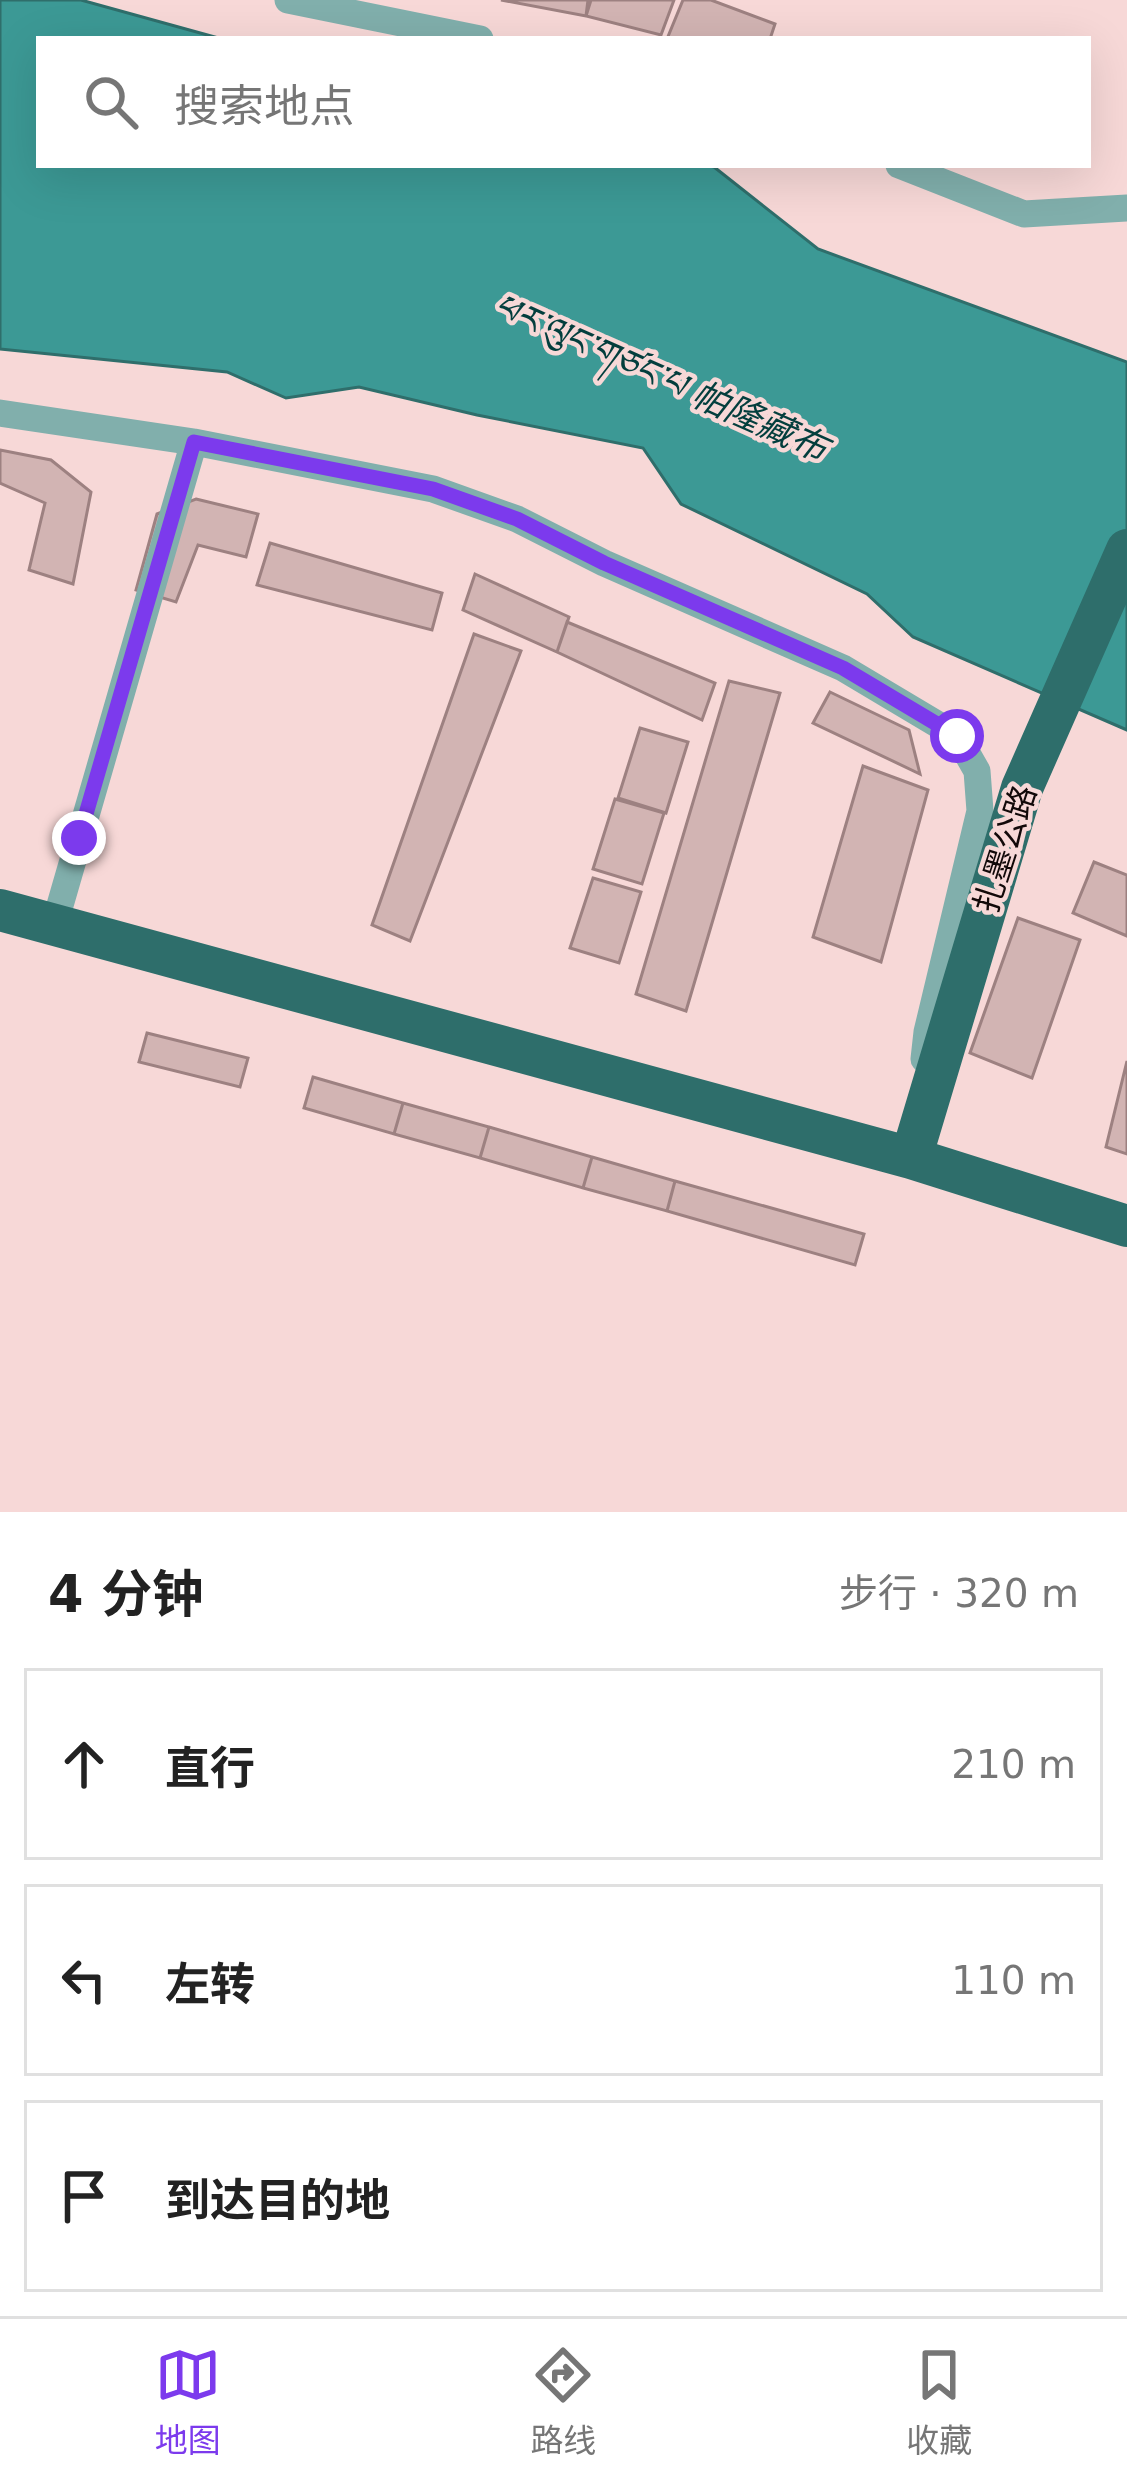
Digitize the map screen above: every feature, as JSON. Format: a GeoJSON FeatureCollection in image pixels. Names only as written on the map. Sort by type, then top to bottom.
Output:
{"type":"FeatureCollection","features":[{"type":"Feature","properties":{"kind":"highway","name":"扎墨公路"},"geometry":{"type":"LineString","coordinates":[[911,1158],[1022,788],[1127,550]]}},
{"type":"Feature","properties":{"kind":"highway"},"geometry":{"type":"LineString","coordinates":[[0,910],[911,1158],[1127,1226]]}},
{"type":"Feature","properties":{"kind":"street"},"geometry":{"type":"LineString","coordinates":[[288,0],[465,36]]}},
{"type":"Feature","properties":{"kind":"street"},"geometry":{"type":"LineString","coordinates":[[907,168],[1024,214],[1127,208]]}},
{"type":"Feature","properties":{"kind":"street"},"geometry":{"type":"LineString","coordinates":[[0,413],[194,442],[433,489],[517,519],[604,563],[843,668],[957,736],[977,771],[980,812],[927,1032],[911,1158]]}},
{"type":"Feature","properties":{"kind":"street"},"geometry":{"type":"LineString","coordinates":[[54,926],[194,442]]}},
{"type":"Feature","properties":{"kind":"water","name":"ཕར་ལུང་གཙང་པ 帕隆藏布"},"geometry":{"type":"Polygon","coordinates":[[[0,0],[81,0],[211,36],[36,36],[36,168],[715,168],[818,249],[1127,362],[1127,730],[913,637],[867,594],[681,504],[643,448],[359,387],[286,398],[227,372],[0,349],[0,0]]]}},
{"type":"Feature","properties":{"kind":"building"},"geometry":{"type":"Polygon","coordinates":[[[501,0],[588,0],[586,16],[501,0]]]}},
{"type":"Feature","properties":{"kind":"building"},"geometry":{"type":"Polygon","coordinates":[[[591,0],[674,0],[661,35],[586,16],[591,0]]]}},
{"type":"Feature","properties":{"kind":"building"},"geometry":{"type":"Polygon","coordinates":[[[683,0],[711,0],[775,24],[771,36],[668,36],[683,0]]]}},
{"type":"Feature","properties":{"kind":"building"},"geometry":{"type":"Polygon","coordinates":[[[0,450],[51,460],[91,492],[73,584],[29,570],[45,503],[0,483],[0,450]]]}},
{"type":"Feature","properties":{"kind":"building"},"geometry":{"type":"Polygon","coordinates":[[[196,499],[258,514],[246,557],[198,545],[176,602],[136,590],[157,514],[196,499]]]}},
{"type":"Feature","properties":{"kind":"building"},"geometry":{"type":"Polygon","coordinates":[[[270,543],[442,593],[432,630],[257,585],[270,543]]]}},
{"type":"Feature","properties":{"kind":"building"},"geometry":{"type":"Polygon","coordinates":[[[475,574],[569,617],[557,652],[463,610],[475,574]]]}},
{"type":"Feature","properties":{"kind":"building"},"geometry":{"type":"Polygon","coordinates":[[[567,622],[715,683],[702,720],[557,652],[567,622]]]}},
{"type":"Feature","properties":{"kind":"building"},"geometry":{"type":"Polygon","coordinates":[[[474,634],[521,651],[410,941],[372,925],[474,634]]]}},
{"type":"Feature","properties":{"kind":"building"},"geometry":{"type":"Polygon","coordinates":[[[729,681],[780,693],[686,1011],[636,994],[729,681]]]}},
{"type":"Feature","properties":{"kind":"building"},"geometry":{"type":"Polygon","coordinates":[[[830,692],[909,730],[920,774],[813,723],[830,692]]]}},
{"type":"Feature","properties":{"kind":"building"},"geometry":{"type":"Polygon","coordinates":[[[640,728],[688,742],[666,813],[618,798],[640,728]]]}},
{"type":"Feature","properties":{"kind":"building"},"geometry":{"type":"Polygon","coordinates":[[[863,766],[928,790],[881,962],[813,937],[863,766]]]}},
{"type":"Feature","properties":{"kind":"building"},"geometry":{"type":"Polygon","coordinates":[[[615,799],[664,813],[642,884],[593,869],[615,799]]]}},
{"type":"Feature","properties":{"kind":"building"},"geometry":{"type":"Polygon","coordinates":[[[1094,862],[1127,875],[1127,936],[1073,913],[1094,862]]]}},
{"type":"Feature","properties":{"kind":"building"},"geometry":{"type":"Polygon","coordinates":[[[593,878],[641,892],[619,963],[570,948],[593,878]]]}},
{"type":"Feature","properties":{"kind":"building"},"geometry":{"type":"Polygon","coordinates":[[[1018,918],[1080,940],[1032,1078],[970,1053],[1018,918]]]}},
{"type":"Feature","properties":{"kind":"building"},"geometry":{"type":"Polygon","coordinates":[[[147,1033],[248,1058],[240,1087],[139,1062],[147,1033]]]}},
{"type":"Feature","properties":{"kind":"building"},"geometry":{"type":"Polygon","coordinates":[[[1127,1061],[1127,1154],[1106,1147],[1127,1061]]]}},
{"type":"Feature","properties":{"kind":"building"},"geometry":{"type":"Polygon","coordinates":[[[313,1077],[403,1103],[394,1134],[304,1108],[313,1077]]]}},
{"type":"Feature","properties":{"kind":"building"},"geometry":{"type":"Polygon","coordinates":[[[403,1103],[489,1127],[480,1158],[394,1134],[403,1103]]]}},
{"type":"Feature","properties":{"kind":"building"},"geometry":{"type":"Polygon","coordinates":[[[489,1127],[592,1157],[583,1188],[480,1158],[489,1127]]]}},
{"type":"Feature","properties":{"kind":"building"},"geometry":{"type":"Polygon","coordinates":[[[592,1157],[675,1181],[667,1211],[583,1188],[592,1157]]]}},
{"type":"Feature","properties":{"kind":"building"},"geometry":{"type":"Polygon","coordinates":[[[675,1181],[864,1234],[855,1265],[667,1211],[675,1181]]]}},
{"type":"Feature","properties":{"kind":"route"},"geometry":{"type":"LineString","coordinates":[[79,838],[194,442],[433,489],[517,519],[604,563],[843,668],[957,736]]}}]}
